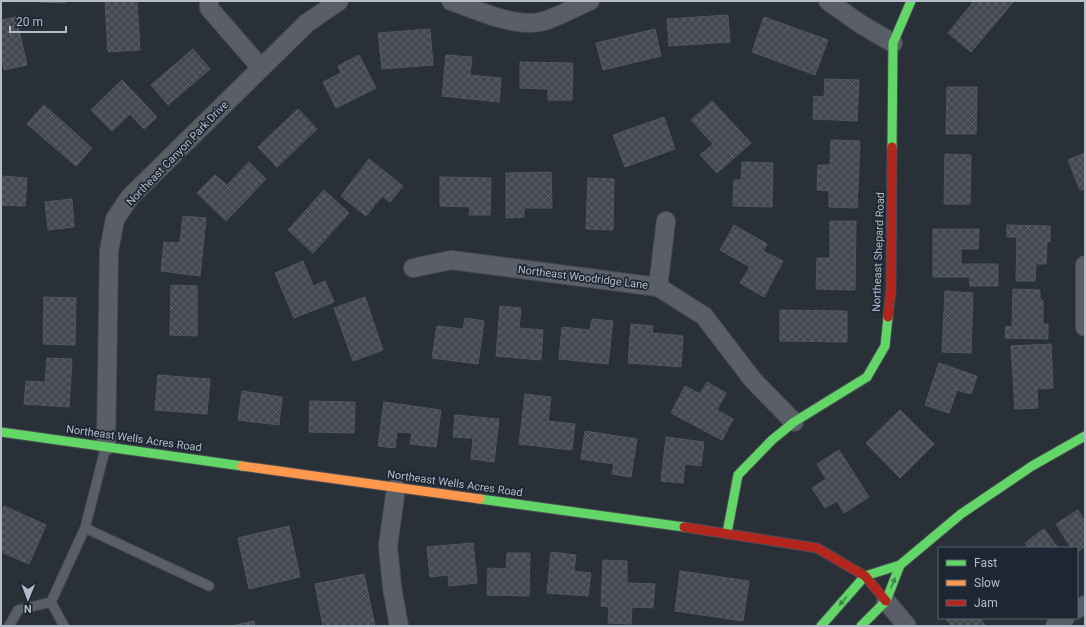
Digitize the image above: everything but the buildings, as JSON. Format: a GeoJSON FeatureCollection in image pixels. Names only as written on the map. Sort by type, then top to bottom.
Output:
{"type":"FeatureCollection","features":[{"type":"Feature","properties":{"kind":"street"},"geometry":{"type":"LineString","coordinates":[[209,1],[209,8],[261,68]]}},
{"type":"Feature","properties":{"kind":"street","name":"Northeast Canyon Park Drive"},"geometry":{"type":"LineString","coordinates":[[106,446],[109,251],[115,219],[130,197],[306,23],[339,1]]}},
{"type":"Feature","properties":{"kind":"street"},"geometry":{"type":"LineString","coordinates":[[451,1],[503,19],[523,23],[544,21],[590,1]]}},
{"type":"Feature","properties":{"kind":"street"},"geometry":{"type":"LineString","coordinates":[[828,1],[862,25],[893,43]]}},
{"type":"Feature","properties":{"kind":"street","name":"Northeast Shepard Road"},"geometry":{"type":"LineString","coordinates":[[727,533],[738,476],[772,440],[794,422],[867,377],[885,346],[891,290],[893,43],[912,1]]}},
{"type":"Feature","properties":{"kind":"street"},"geometry":{"type":"LineString","coordinates":[[658,287],[666,221]]}},
{"type":"Feature","properties":{"kind":"street","name":"Northeast Woodridge Lane"},"geometry":{"type":"LineString","coordinates":[[413,268],[450,260],[658,287],[704,316],[753,380],[794,422]]}},
{"type":"Feature","properties":{"kind":"street"},"geometry":{"type":"LineString","coordinates":[[1085,266],[1085,327]]}},
{"type":"Feature","properties":{"kind":"street","name":"Northeast Wells Acres Road"},"geometry":{"type":"LineString","coordinates":[[1,432],[727,533],[817,548],[865,576],[886,601]]}},
{"type":"Feature","properties":{"kind":"street"},"geometry":{"type":"LineString","coordinates":[[821,626],[865,576],[900,564],[961,514],[1032,466],[1085,436]]}},
{"type":"Feature","properties":{"kind":"street"},"geometry":{"type":"LineString","coordinates":[[396,488],[388,546],[392,587],[399,626]]}},
{"type":"Feature","properties":{"kind":"street"},"geometry":{"type":"LineString","coordinates":[[861,626],[886,601],[900,564]]}},
{"type":"Feature","properties":{"kind":"street"},"geometry":{"type":"LineString","coordinates":[[864,592],[865,576]]}},
{"type":"Feature","properties":{"kind":"street"},"geometry":{"type":"LineString","coordinates":[[886,601],[907,626]]}},
{"type":"Feature","properties":{"kind":"street"},"geometry":{"type":"LineString","coordinates":[[1055,626],[1063,619]]}},
{"type":"Feature","properties":{"kind":"lane"},"geometry":{"type":"LineString","coordinates":[[51,602],[85,528],[106,446]]}},
{"type":"Feature","properties":{"kind":"lane"},"geometry":{"type":"LineString","coordinates":[[85,528],[209,586]]}},
{"type":"Feature","properties":{"kind":"lane"},"geometry":{"type":"LineString","coordinates":[[9,626],[18,610],[51,602]]}},
{"type":"Feature","properties":{"kind":"lane"},"geometry":{"type":"LineString","coordinates":[[51,602],[64,626]]}},
{"type":"Feature","properties":{"kind":"traffic: fast"},"geometry":{"type":"LineString","coordinates":[[892,147],[893,43],[911,1]]}},
{"type":"Feature","properties":{"kind":"traffic: fast"},"geometry":{"type":"LineString","coordinates":[[727,533],[738,475],[772,440],[794,422],[867,377],[885,346],[888,317]]}},
{"type":"Feature","properties":{"kind":"traffic: fast"},"geometry":{"type":"LineString","coordinates":[[1,432],[242,466]]}},
{"type":"Feature","properties":{"kind":"traffic: fast"},"geometry":{"type":"LineString","coordinates":[[821,626],[865,576],[900,565],[961,514],[1032,466],[1085,436]]}},
{"type":"Feature","properties":{"kind":"traffic: fast"},"geometry":{"type":"LineString","coordinates":[[480,499],[684,527]]}},
{"type":"Feature","properties":{"kind":"traffic: fast"},"geometry":{"type":"LineString","coordinates":[[861,626],[886,601],[900,565]]}},
{"type":"Feature","properties":{"kind":"traffic: slow"},"geometry":{"type":"LineString","coordinates":[[242,466],[480,499]]}},
{"type":"Feature","properties":{"kind":"traffic: jam"},"geometry":{"type":"LineString","coordinates":[[888,317],[891,290],[892,147]]}},
{"type":"Feature","properties":{"kind":"traffic: jam"},"geometry":{"type":"LineString","coordinates":[[684,527],[817,548],[865,576],[886,601]]}}]}
